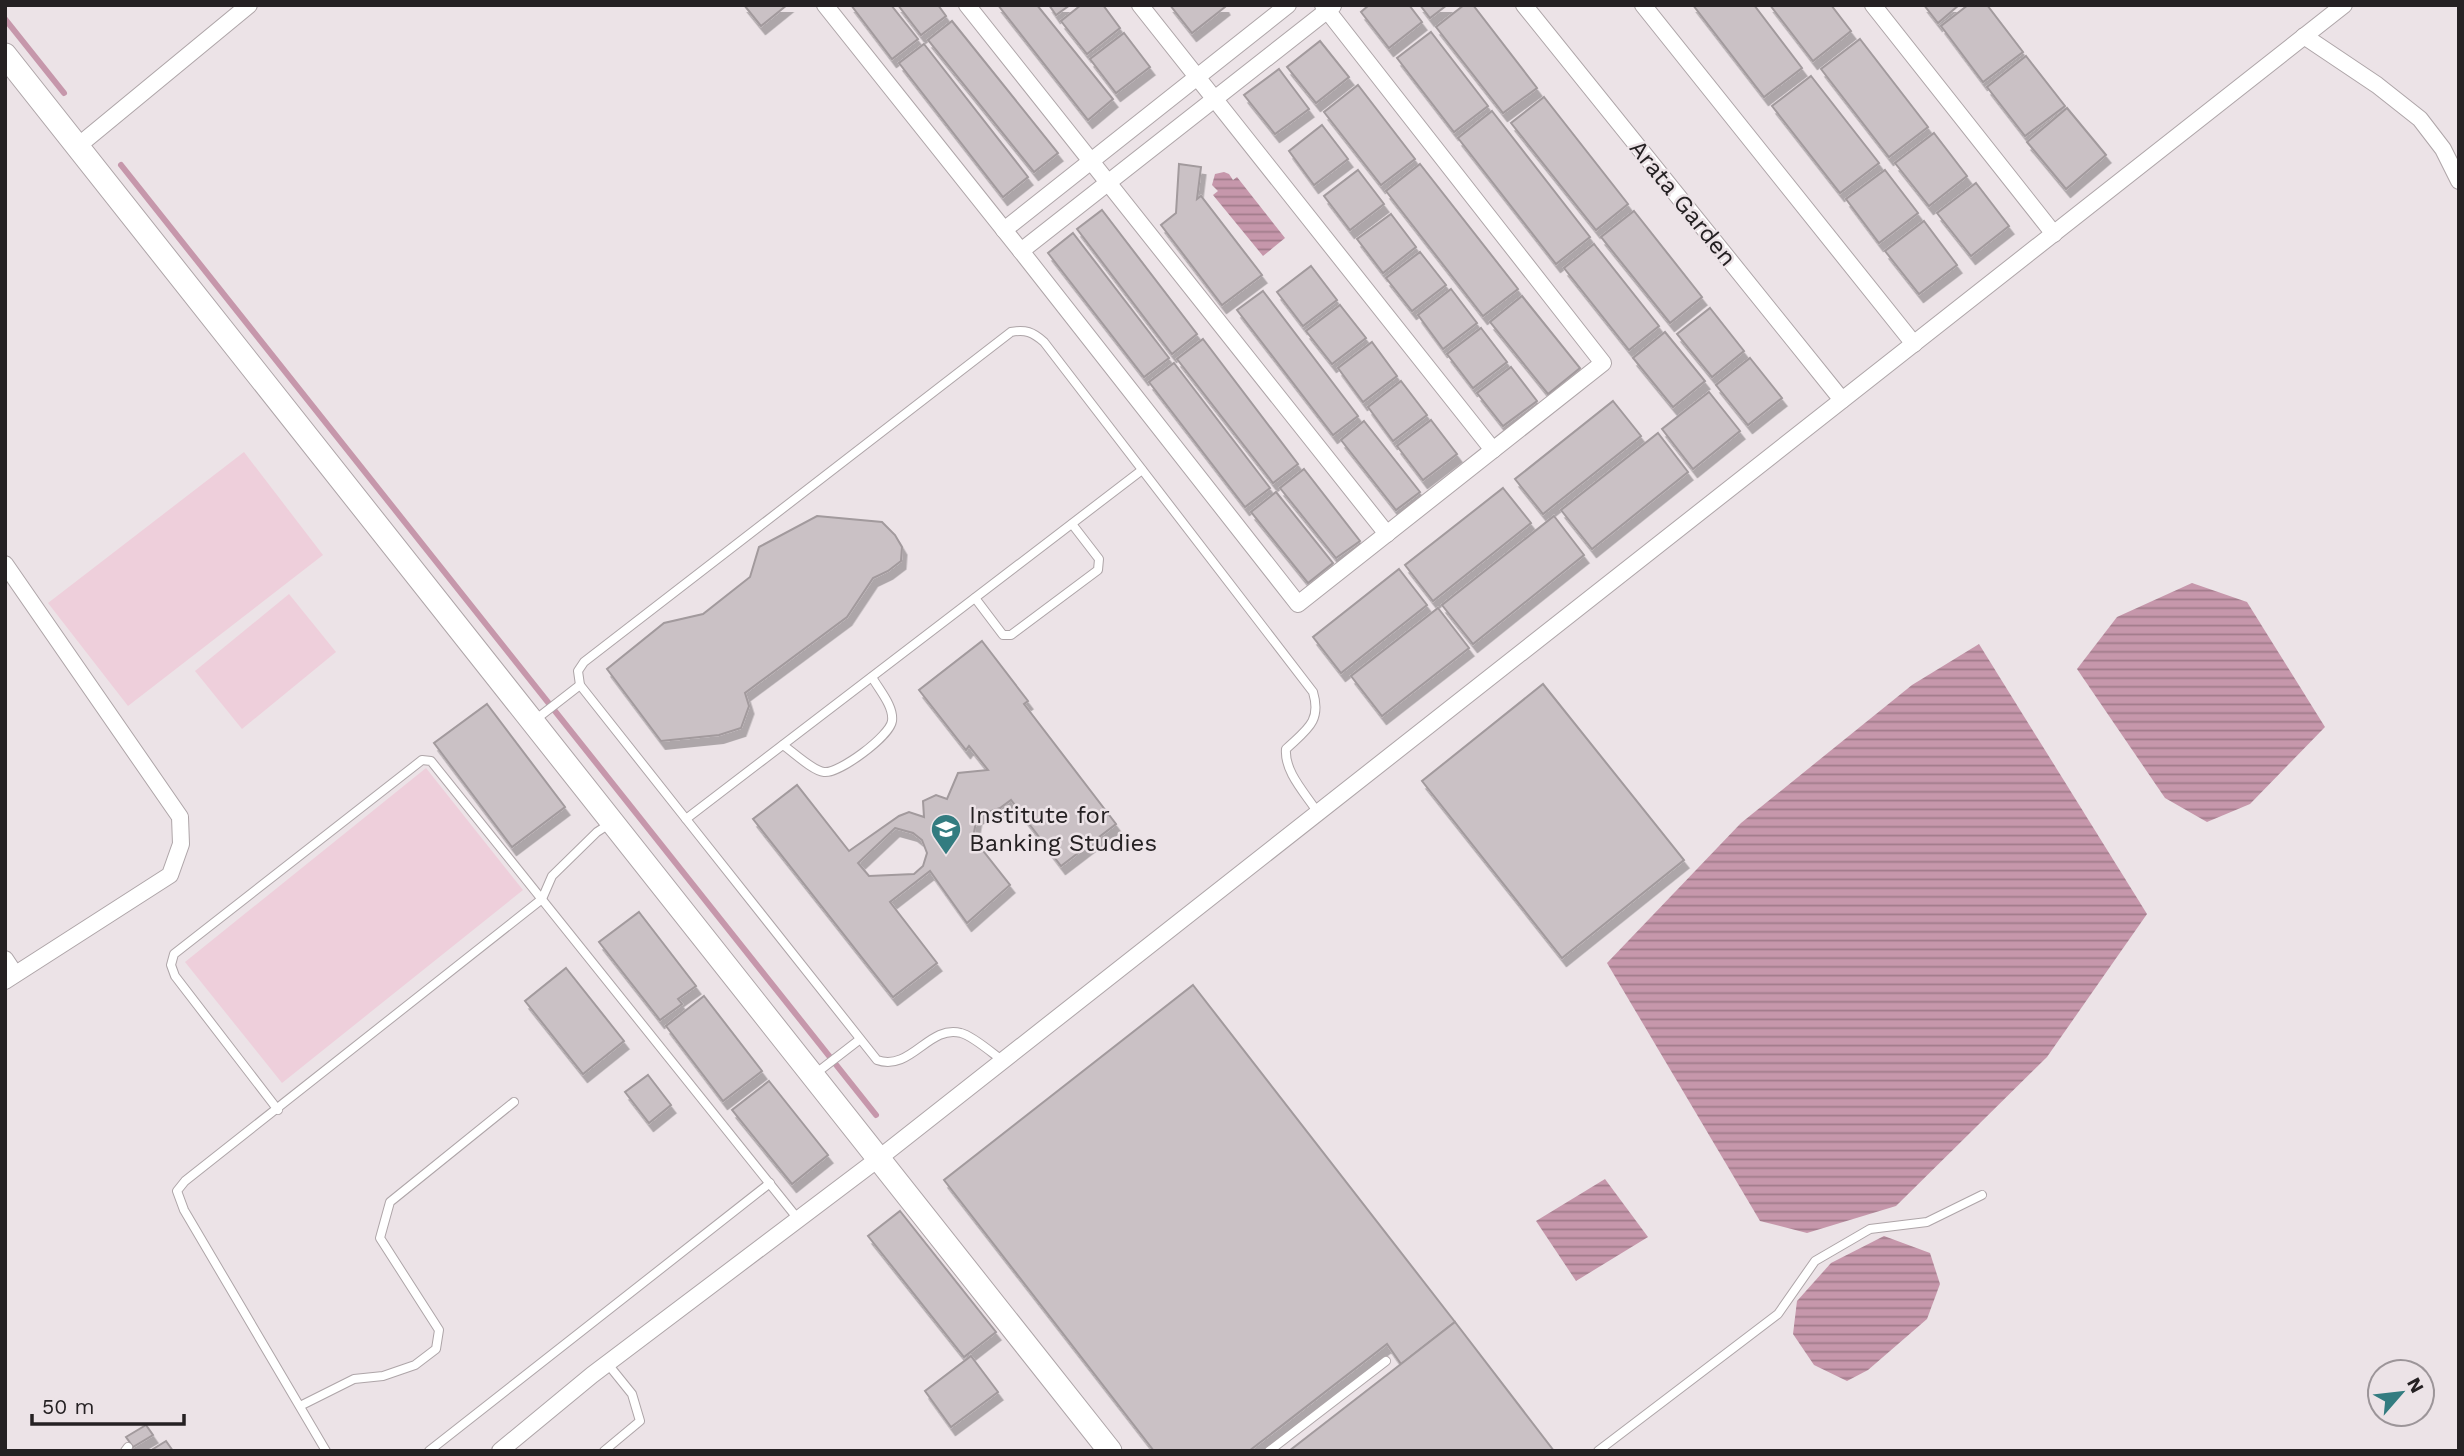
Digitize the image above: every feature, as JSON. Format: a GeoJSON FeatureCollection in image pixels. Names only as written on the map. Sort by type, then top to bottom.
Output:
{"type":"FeatureCollection","features":[{"type":"Feature","properties":{"kind":"street"},"geometry":{"type":"LineString","coordinates":[[78,146],[249,5]]}},
{"type":"Feature","properties":{"kind":"street"},"geometry":{"type":"LineString","coordinates":[[824,5],[1298,604],[1603,363],[1328,7],[1021,251]]}},
{"type":"Feature","properties":{"kind":"street"},"geometry":{"type":"LineString","coordinates":[[967,5],[1387,534]]}},
{"type":"Feature","properties":{"kind":"street"},"geometry":{"type":"LineString","coordinates":[[1140,5],[1493,450]]}},
{"type":"Feature","properties":{"kind":"street"},"geometry":{"type":"LineString","coordinates":[[1004,230],[1288,5]]}},
{"type":"Feature","properties":{"kind":"street","name":"Arata Garden"},"geometry":{"type":"LineString","coordinates":[[1524,5],[1842,400]]}},
{"type":"Feature","properties":{"kind":"street"},"geometry":{"type":"LineString","coordinates":[[1643,5],[1913,344]]}},
{"type":"Feature","properties":{"kind":"street"},"geometry":{"type":"LineString","coordinates":[[1873,5],[2054,234]]}},
{"type":"Feature","properties":{"kind":"street"},"geometry":{"type":"LineString","coordinates":[[500,1451],[607,1363],[878,1159],[1003,1061],[2344,5]]}},
{"type":"Feature","properties":{"kind":"street"},"geometry":{"type":"LineString","coordinates":[[2304,36],[2377,85],[2420,119],[2443,149],[2459,181]]}},
{"type":"Feature","properties":{"kind":"street"},"geometry":{"type":"LineString","coordinates":[[5,55],[537,719],[612,823],[817,1072],[878,1159],[1110,1451]]}},
{"type":"Feature","properties":{"kind":"street"},"geometry":{"type":"LineString","coordinates":[[5,564],[180,817],[181,844],[170,875],[10,978],[5,959]]}},
{"type":"Feature","properties":{"kind":"lane"},"geometry":{"type":"LineString","coordinates":[[1003,1061],[962,1033],[944,1032],[897,1063],[877,1060],[580,685],[578,671],[584,662],[1011,332],[1023,329],[1044,342],[1313,692],[1317,704],[1315,718],[1311,726],[1286,749],[1285,758],[1318,813]]}},
{"type":"Feature","properties":{"kind":"lane"},"geometry":{"type":"LineString","coordinates":[[687,819],[1142,470]]}},
{"type":"Feature","properties":{"kind":"lane"},"geometry":{"type":"LineString","coordinates":[[975,598],[1003,635],[1011,635],[1098,570],[1099,559],[1072,523]]}},
{"type":"Feature","properties":{"kind":"lane"},"geometry":{"type":"LineString","coordinates":[[783,745],[821,772],[832,772],[850,762],[888,732],[892,724],[892,711],[872,677]]}},
{"type":"Feature","properties":{"kind":"lane"},"geometry":{"type":"LineString","coordinates":[[537,719],[580,685]]}},
{"type":"Feature","properties":{"kind":"lane"},"geometry":{"type":"LineString","coordinates":[[278,1110],[175,976],[171,965],[174,954],[422,760],[431,761],[798,1219]]}},
{"type":"Feature","properties":{"kind":"lane"},"geometry":{"type":"LineString","coordinates":[[326,1451],[184,1210],[177,1192],[185,1181],[542,899],[552,876],[597,832],[612,823]]}},
{"type":"Feature","properties":{"kind":"lane"},"geometry":{"type":"LineString","coordinates":[[817,1072],[859,1040]]}},
{"type":"Feature","properties":{"kind":"lane"},"geometry":{"type":"LineString","coordinates":[[300,1406],[355,1379],[383,1376],[415,1365],[436,1349],[439,1330],[380,1238],[390,1202],[514,1101]]}},
{"type":"Feature","properties":{"kind":"lane"},"geometry":{"type":"LineString","coordinates":[[429,1451],[770,1183]]}},
{"type":"Feature","properties":{"kind":"lane"},"geometry":{"type":"LineString","coordinates":[[1598,1451],[1778,1314],[1815,1261],[1870,1229],[1927,1222],[1982,1195]]}},
{"type":"Feature","properties":{"kind":"lane"},"geometry":{"type":"LineString","coordinates":[[1269,1451],[1386,1362]]}},
{"type":"Feature","properties":{"kind":"lane"},"geometry":{"type":"LineString","coordinates":[[604,1451],[640,1421],[632,1395],[607,1363]]}},
{"type":"Feature","properties":{"kind":"shaded area"},"geometry":{"type":"Polygon","coordinates":[[[1224,172],[1233,180],[1237,177],[1285,238],[1263,256],[1213,195],[1218,191],[1212,185],[1215,174],[1224,172]]]}},
{"type":"Feature","properties":{"kind":"shaded area"},"geometry":{"type":"Polygon","coordinates":[[[244,452],[323,555],[128,706],[48,603],[244,452]]]}},
{"type":"Feature","properties":{"kind":"shaded area"},"geometry":{"type":"Polygon","coordinates":[[[2192,583],[2247,602],[2325,727],[2250,804],[2207,822],[2165,798],[2077,669],[2117,617],[2192,583]]]}},
{"type":"Feature","properties":{"kind":"shaded area"},"geometry":{"type":"Polygon","coordinates":[[[289,594],[336,652],[242,729],[195,671],[289,594]]]}},
{"type":"Feature","properties":{"kind":"shaded area"},"geometry":{"type":"Polygon","coordinates":[[[1979,644],[2147,914],[2047,1057],[1896,1206],[1807,1233],[1760,1221],[1607,963],[1741,823],[1912,685],[1979,644]]]}},
{"type":"Feature","properties":{"kind":"shaded area"},"geometry":{"type":"Polygon","coordinates":[[[426,768],[523,890],[282,1083],[185,962],[426,768]]]}},
{"type":"Feature","properties":{"kind":"shaded area"},"geometry":{"type":"Polygon","coordinates":[[[1605,1179],[1648,1237],[1576,1281],[1536,1221],[1605,1179]]]}},
{"type":"Feature","properties":{"kind":"shaded area"},"geometry":{"type":"Polygon","coordinates":[[[1884,1236],[1930,1253],[1940,1284],[1927,1319],[1868,1370],[1847,1381],[1814,1365],[1793,1334],[1797,1301],[1831,1263],[1884,1236]]]}},
{"type":"Feature","properties":{"kind":"building"},"geometry":{"type":"Polygon","coordinates":[[[744,5],[787,5],[761,26],[744,5]]]}},
{"type":"Feature","properties":{"kind":"building"},"geometry":{"type":"Polygon","coordinates":[[[851,5],[891,5],[918,39],[892,59],[851,5]]]}},
{"type":"Feature","properties":{"kind":"building"},"geometry":{"type":"Polygon","coordinates":[[[898,5],[938,5],[946,16],[921,35],[898,5]]]}},
{"type":"Feature","properties":{"kind":"building"},"geometry":{"type":"Polygon","coordinates":[[[998,5],[1037,5],[1113,99],[1088,120],[998,5]]]}},
{"type":"Feature","properties":{"kind":"building"},"geometry":{"type":"Polygon","coordinates":[[[1049,5],[1070,5],[1056,15],[1049,5]]]}},
{"type":"Feature","properties":{"kind":"building"},"geometry":{"type":"Polygon","coordinates":[[[1081,5],[1103,5],[1120,28],[1087,54],[1061,21],[1081,5]]]}},
{"type":"Feature","properties":{"kind":"building"},"geometry":{"type":"Polygon","coordinates":[[[1170,5],[1224,5],[1225,7],[1192,33],[1170,5]]]}},
{"type":"Feature","properties":{"kind":"building"},"geometry":{"type":"Polygon","coordinates":[[[1369,5],[1409,5],[1422,22],[1389,48],[1361,12],[1369,5]]]}},
{"type":"Feature","properties":{"kind":"building"},"geometry":{"type":"Polygon","coordinates":[[[1420,5],[1447,5],[1430,18],[1420,5]]]}},
{"type":"Feature","properties":{"kind":"building"},"geometry":{"type":"Polygon","coordinates":[[[1464,5],[1473,5],[1537,88],[1503,113],[1436,27],[1464,5]]]}},
{"type":"Feature","properties":{"kind":"building"},"geometry":{"type":"Polygon","coordinates":[[[1693,5],[1754,5],[1802,68],[1764,97],[1693,5]]]}},
{"type":"Feature","properties":{"kind":"building"},"geometry":{"type":"Polygon","coordinates":[[[1770,5],[1831,5],[1851,31],[1813,61],[1770,5]]]}},
{"type":"Feature","properties":{"kind":"building"},"geometry":{"type":"Polygon","coordinates":[[[1924,5],[1959,5],[1938,23],[1924,5]]]}},
{"type":"Feature","properties":{"kind":"building"},"geometry":{"type":"Polygon","coordinates":[[[1968,5],[1987,5],[2023,52],[1983,82],[1941,26],[1968,5]]]}},
{"type":"Feature","properties":{"kind":"building"},"geometry":{"type":"Polygon","coordinates":[[[952,21],[1058,153],[1034,172],[928,40],[952,21]]]}},
{"type":"Feature","properties":{"kind":"building"},"geometry":{"type":"Polygon","coordinates":[[[1431,32],[1488,106],[1454,132],[1397,58],[1431,32]]]}},
{"type":"Feature","properties":{"kind":"building"},"geometry":{"type":"Polygon","coordinates":[[[1124,33],[1150,67],[1116,93],[1090,59],[1124,33]]]}},
{"type":"Feature","properties":{"kind":"building"},"geometry":{"type":"Polygon","coordinates":[[[1860,39],[1928,127],[1889,157],[1821,69],[1860,39]]]}},
{"type":"Feature","properties":{"kind":"building"},"geometry":{"type":"Polygon","coordinates":[[[1320,41],[1349,77],[1316,103],[1287,67],[1320,41]]]}},
{"type":"Feature","properties":{"kind":"building"},"geometry":{"type":"Polygon","coordinates":[[[924,44],[1028,177],[1003,197],[899,63],[924,44]]]}},
{"type":"Feature","properties":{"kind":"building"},"geometry":{"type":"Polygon","coordinates":[[[2026,56],[2065,106],[2025,136],[1987,87],[2026,56]]]}},
{"type":"Feature","properties":{"kind":"building"},"geometry":{"type":"Polygon","coordinates":[[[1279,69],[1309,109],[1275,134],[1244,95],[1279,69]]]}},
{"type":"Feature","properties":{"kind":"building"},"geometry":{"type":"Polygon","coordinates":[[[1811,76],[1879,163],[1840,193],[1772,106],[1811,76]]]}},
{"type":"Feature","properties":{"kind":"building"},"geometry":{"type":"Polygon","coordinates":[[[1358,85],[1415,159],[1381,185],[1324,112],[1358,85]]]}},
{"type":"Feature","properties":{"kind":"building"},"geometry":{"type":"Polygon","coordinates":[[[1544,97],[1628,204],[1596,230],[1511,123],[1544,97]]]}},
{"type":"Feature","properties":{"kind":"building"},"geometry":{"type":"Polygon","coordinates":[[[2067,108],[2106,155],[2066,189],[2027,142],[2067,108]]]}},
{"type":"Feature","properties":{"kind":"building"},"geometry":{"type":"Polygon","coordinates":[[[1492,111],[1590,237],[1556,264],[1458,138],[1492,111]]]}},
{"type":"Feature","properties":{"kind":"building"},"geometry":{"type":"Polygon","coordinates":[[[1322,125],[1348,159],[1314,185],[1289,151],[1322,125]]]}},
{"type":"Feature","properties":{"kind":"building"},"geometry":{"type":"Polygon","coordinates":[[[1934,133],[1967,176],[1929,206],[1895,163],[1934,133]]]}},
{"type":"Feature","properties":{"kind":"building"},"geometry":{"type":"Polygon","coordinates":[[[1179,164],[1201,167],[1197,199],[1201,196],[1262,275],[1222,305],[1161,225],[1176,213],[1179,164]]]}},
{"type":"Feature","properties":{"kind":"building"},"geometry":{"type":"Polygon","coordinates":[[[1420,164],[1518,289],[1483,316],[1386,191],[1420,164]]]}},
{"type":"Feature","properties":{"kind":"building"},"geometry":{"type":"Polygon","coordinates":[[[1358,170],[1384,204],[1350,230],[1324,196],[1358,170]]]}},
{"type":"Feature","properties":{"kind":"building"},"geometry":{"type":"Polygon","coordinates":[[[1885,170],[1918,213],[1879,243],[1846,199],[1885,170]]]}},
{"type":"Feature","properties":{"kind":"building"},"geometry":{"type":"Polygon","coordinates":[[[1976,183],[2009,226],[1971,256],[1937,213],[1976,183]]]}},
{"type":"Feature","properties":{"kind":"building"},"geometry":{"type":"Polygon","coordinates":[[[1102,210],[1197,334],[1172,354],[1077,229],[1102,210]]]}},
{"type":"Feature","properties":{"kind":"building"},"geometry":{"type":"Polygon","coordinates":[[[1634,211],[1702,297],[1670,323],[1601,237],[1634,211]]]}},
{"type":"Feature","properties":{"kind":"building"},"geometry":{"type":"Polygon","coordinates":[[[1391,214],[1416,247],[1383,273],[1357,239],[1391,214]]]}},
{"type":"Feature","properties":{"kind":"building"},"geometry":{"type":"Polygon","coordinates":[[[1924,221],[1957,265],[1919,294],[1885,251],[1924,221]]]}},
{"type":"Feature","properties":{"kind":"building"},"geometry":{"type":"Polygon","coordinates":[[[1073,233],[1169,358],[1144,377],[1048,253],[1073,233]]]}},
{"type":"Feature","properties":{"kind":"building"},"geometry":{"type":"Polygon","coordinates":[[[1594,244],[1659,326],[1629,350],[1564,268],[1594,244]]]}},
{"type":"Feature","properties":{"kind":"building"},"geometry":{"type":"Polygon","coordinates":[[[1420,252],[1446,285],[1412,311],[1386,278],[1420,252]]]}},
{"type":"Feature","properties":{"kind":"building"},"geometry":{"type":"Polygon","coordinates":[[[1311,266],[1337,300],[1303,326],[1277,292],[1311,266]]]}},
{"type":"Feature","properties":{"kind":"building"},"geometry":{"type":"Polygon","coordinates":[[[1451,289],[1477,323],[1443,349],[1418,315],[1451,289]]]}},
{"type":"Feature","properties":{"kind":"building"},"geometry":{"type":"Polygon","coordinates":[[[1263,291],[1358,416],[1333,435],[1237,310],[1263,291]]]}},
{"type":"Feature","properties":{"kind":"building"},"geometry":{"type":"Polygon","coordinates":[[[1522,296],[1580,368],[1548,394],[1490,322],[1522,296]]]}},
{"type":"Feature","properties":{"kind":"building"},"geometry":{"type":"Polygon","coordinates":[[[1340,305],[1366,338],[1332,364],[1306,331],[1340,305]]]}},
{"type":"Feature","properties":{"kind":"building"},"geometry":{"type":"Polygon","coordinates":[[[1710,308],[1744,351],[1712,377],[1677,334],[1710,308]]]}},
{"type":"Feature","properties":{"kind":"building"},"geometry":{"type":"Polygon","coordinates":[[[1481,328],[1507,362],[1473,388],[1447,354],[1481,328]]]}},
{"type":"Feature","properties":{"kind":"building"},"geometry":{"type":"Polygon","coordinates":[[[1665,332],[1705,381],[1673,407],[1633,358],[1665,332]]]}},
{"type":"Feature","properties":{"kind":"building"},"geometry":{"type":"Polygon","coordinates":[[[1203,339],[1298,464],[1273,483],[1177,359],[1203,339]]]}},
{"type":"Feature","properties":{"kind":"building"},"geometry":{"type":"Polygon","coordinates":[[[1372,342],[1397,376],[1363,402],[1338,368],[1372,342]]]}},
{"type":"Feature","properties":{"kind":"building"},"geometry":{"type":"Polygon","coordinates":[[[1750,358],[1782,398],[1748,425],[1716,385],[1750,358]]]}},
{"type":"Feature","properties":{"kind":"building"},"geometry":{"type":"Polygon","coordinates":[[[1174,363],[1270,488],[1245,507],[1149,382],[1174,363]]]}},
{"type":"Feature","properties":{"kind":"building"},"geometry":{"type":"Polygon","coordinates":[[[1511,367],[1537,401],[1503,426],[1477,393],[1511,367]]]}},
{"type":"Feature","properties":{"kind":"building"},"geometry":{"type":"Polygon","coordinates":[[[1401,381],[1427,415],[1393,441],[1368,407],[1401,381]]]}},
{"type":"Feature","properties":{"kind":"building"},"geometry":{"type":"Polygon","coordinates":[[[1709,392],[1740,431],[1693,469],[1662,429],[1709,392]]]}},
{"type":"Feature","properties":{"kind":"building"},"geometry":{"type":"Polygon","coordinates":[[[1613,401],[1641,436],[1543,514],[1515,479],[1613,401]]]}},
{"type":"Feature","properties":{"kind":"building"},"geometry":{"type":"Polygon","coordinates":[[[1431,420],[1457,454],[1423,480],[1397,446],[1431,420]]]}},
{"type":"Feature","properties":{"kind":"building"},"geometry":{"type":"Polygon","coordinates":[[[1364,421],[1420,492],[1396,510],[1341,440],[1364,421]]]}},
{"type":"Feature","properties":{"kind":"building"},"geometry":{"type":"Polygon","coordinates":[[[1658,433],[1688,472],[1592,549],[1561,510],[1658,433]]]}},
{"type":"Feature","properties":{"kind":"building"},"geometry":{"type":"Polygon","coordinates":[[[1304,469],[1360,541],[1336,558],[1280,488],[1304,469]]]}},
{"type":"Feature","properties":{"kind":"building"},"geometry":{"type":"Polygon","coordinates":[[[1503,488],[1531,523],[1433,601],[1405,565],[1503,488]]]}},
{"type":"Feature","properties":{"kind":"building"},"geometry":{"type":"Polygon","coordinates":[[[1276,492],[1333,563],[1308,583],[1251,512],[1276,492]]]}},
{"type":"Feature","properties":{"kind":"building"},"geometry":{"type":"Polygon","coordinates":[[[817,516],[882,522],[902,547],[901,561],[873,578],[847,617],[745,693],[749,706],[741,728],[719,735],[661,741],[607,669],[664,623],[703,614],[750,577],[759,547],[817,516]]]}},
{"type":"Feature","properties":{"kind":"building"},"geometry":{"type":"Polygon","coordinates":[[[1554,516],[1584,555],[1473,644],[1442,605],[1554,516]]]}},
{"type":"Feature","properties":{"kind":"building"},"geometry":{"type":"Polygon","coordinates":[[[1399,569],[1427,605],[1341,673],[1313,637],[1399,569]]]}},
{"type":"Feature","properties":{"kind":"building"},"geometry":{"type":"Polygon","coordinates":[[[1438,608],[1469,648],[1382,716],[1351,676],[1438,608]]]}},
{"type":"Feature","properties":{"kind":"building"},"geometry":{"type":"Polygon","coordinates":[[[982,641],[1028,701],[1024,704],[1116,824],[1061,866],[1011,800],[1000,808],[977,816],[973,838],[1010,885],[967,923],[930,871],[890,902],[937,963],[893,997],[753,819],[797,785],[849,851],[899,816],[909,812],[924,817],[923,801],[936,795],[947,799],[958,773],[988,770],[969,746],[966,750],[919,690],[982,641]],[[895,828],[858,863],[869,876],[914,874],[923,866],[927,853],[922,840],[913,833],[895,828]]]}},
{"type":"Feature","properties":{"kind":"building"},"geometry":{"type":"Polygon","coordinates":[[[1543,684],[1684,860],[1562,958],[1422,781],[1543,684]]]}},
{"type":"Feature","properties":{"kind":"building"},"geometry":{"type":"Polygon","coordinates":[[[487,704],[565,807],[512,847],[434,743],[487,704]]]}},
{"type":"Feature","properties":{"kind":"building"},"geometry":{"type":"Polygon","coordinates":[[[639,912],[696,986],[678,999],[682,1004],[660,1020],[599,942],[639,912]]]}},
{"type":"Feature","properties":{"kind":"building"},"geometry":{"type":"Polygon","coordinates":[[[566,968],[624,1041],[583,1074],[525,1001],[566,968]]]}},
{"type":"Feature","properties":{"kind":"building"},"geometry":{"type":"Polygon","coordinates":[[[1193,985],[1455,1322],[1401,1364],[1387,1344],[1249,1451],[1154,1451],[944,1180],[1193,985]]]}},
{"type":"Feature","properties":{"kind":"building"},"geometry":{"type":"Polygon","coordinates":[[[704,996],[762,1071],[723,1101],[666,1026],[704,996]]]}},
{"type":"Feature","properties":{"kind":"building"},"geometry":{"type":"Polygon","coordinates":[[[648,1075],[671,1105],[649,1123],[625,1092],[648,1075]]]}},
{"type":"Feature","properties":{"kind":"building"},"geometry":{"type":"Polygon","coordinates":[[[769,1081],[828,1155],[792,1184],[732,1110],[769,1081]]]}},
{"type":"Feature","properties":{"kind":"building"},"geometry":{"type":"Polygon","coordinates":[[[900,1211],[996,1332],[964,1357],[868,1236],[900,1211]]]}},
{"type":"Feature","properties":{"kind":"building"},"geometry":{"type":"Polygon","coordinates":[[[1455,1322],[1554,1451],[1289,1451],[1401,1364],[1455,1322]]]}},
{"type":"Feature","properties":{"kind":"building"},"geometry":{"type":"Polygon","coordinates":[[[971,1356],[998,1392],[951,1427],[925,1391],[971,1356]]]}},
{"type":"Feature","properties":{"kind":"building"},"geometry":{"type":"Polygon","coordinates":[[[146,1425],[153,1435],[133,1447],[126,1437],[146,1425]]]}},
{"type":"Feature","properties":{"kind":"building"},"geometry":{"type":"Polygon","coordinates":[[[166,1441],[173,1451],[150,1451],[166,1441]]]}},
{"type":"Feature","properties":{"kind":"waterway"},"geometry":{"type":"LineString","coordinates":[[5,19],[64,93]]}},
{"type":"Feature","properties":{"kind":"waterway"},"geometry":{"type":"LineString","coordinates":[[121,165],[876,1115]]}},
{"type":"Feature","properties":{"kind":"place","name":"Institute for Banking Studies"},"geometry":{"type":"Point","coordinates":[946,856]}}]}
